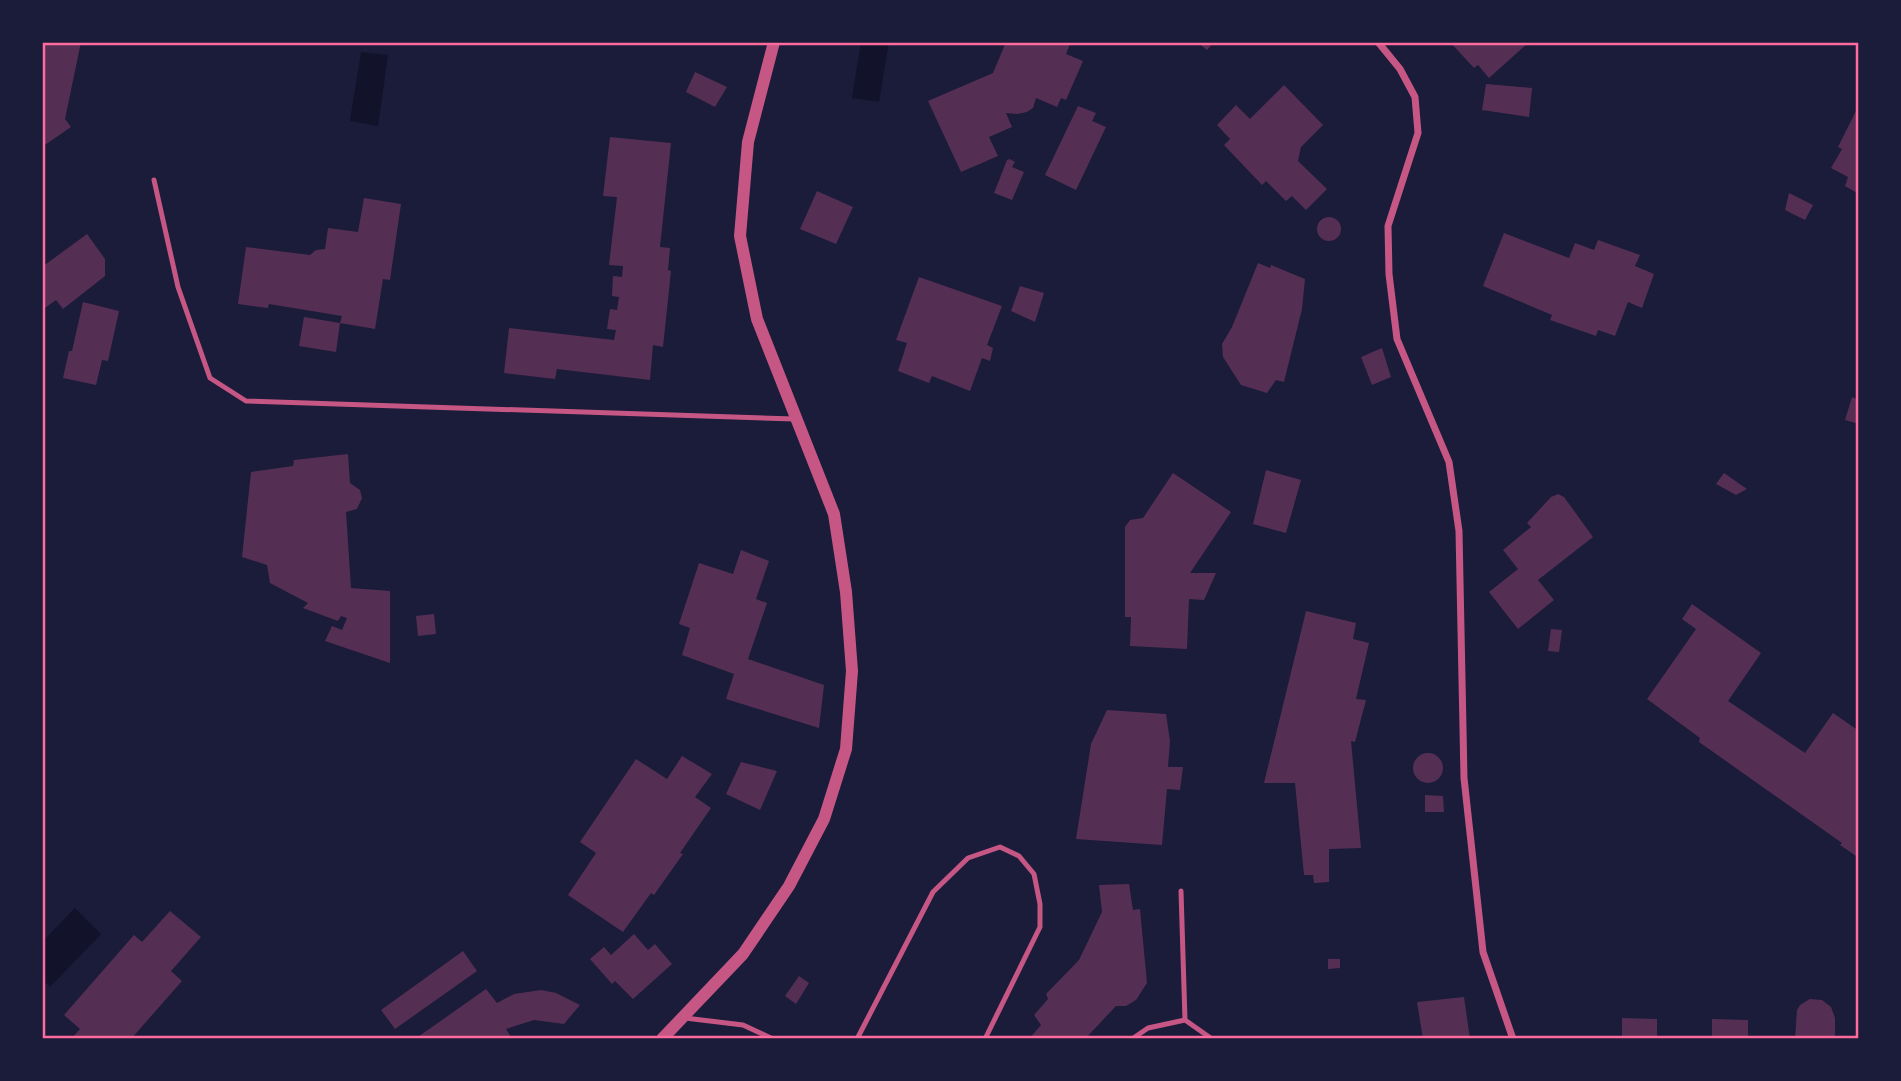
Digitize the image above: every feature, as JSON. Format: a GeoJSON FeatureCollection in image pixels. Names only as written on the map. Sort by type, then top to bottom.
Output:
{"type":"FeatureCollection","features":[{"type":"Feature","properties":{"kind":"street"},"geometry":{"type":"LineString","coordinates":[[662,1039],[743,954],[789,886],[824,819],[846,750],[852,671],[846,592],[834,514],[757,318],[740,236],[748,142],[774,42]]}},
{"type":"Feature","properties":{"kind":"street"},"geometry":{"type":"LineString","coordinates":[[1378,42],[1400,69],[1415,97],[1418,133],[1388,226],[1389,274],[1397,339],[1451,475],[1459,531],[1464,778],[1483,952],[1513,1039]]}},
{"type":"Feature","properties":{"kind":"lane"},"geometry":{"type":"LineString","coordinates":[[154,180],[178,287],[210,378],[246,401],[797,419]]}},
{"type":"Feature","properties":{"kind":"lane"},"geometry":{"type":"LineString","coordinates":[[857,1039],[933,892],[968,859],[999,847],[1019,856],[1034,874],[1040,904],[1040,927],[985,1039]]}},
{"type":"Feature","properties":{"kind":"lane"},"geometry":{"type":"LineString","coordinates":[[1181,891],[1185,1020]]}},
{"type":"Feature","properties":{"kind":"lane"},"geometry":{"type":"LineString","coordinates":[[683,1018],[743,1025],[773,1039]]}},
{"type":"Feature","properties":{"kind":"lane"},"geometry":{"type":"LineString","coordinates":[[1132,1039],[1148,1028],[1185,1020],[1212,1039]]}},
{"type":"Feature","properties":{"kind":"shaded area"},"geometry":{"type":"Polygon","coordinates":[[[861,42],[889,42],[879,102],[852,98],[861,42]]]}},
{"type":"Feature","properties":{"kind":"shaded area"},"geometry":{"type":"Polygon","coordinates":[[[361,52],[388,55],[378,126],[350,121],[361,52]]]}},
{"type":"Feature","properties":{"kind":"shaded area"},"geometry":{"type":"Polygon","coordinates":[[[75,908],[101,934],[50,987],[42,979],[42,942],[75,908]]]}},
{"type":"Feature","properties":{"kind":"building"},"geometry":{"type":"Polygon","coordinates":[[[42,42],[81,42],[65,119],[71,127],[42,147],[42,42]]]}},
{"type":"Feature","properties":{"kind":"building"},"geometry":{"type":"Polygon","coordinates":[[[1006,42],[1071,42],[1066,54],[1083,61],[1066,100],[1061,98],[1057,107],[1036,98],[1033,108],[1027,112],[1006,113],[1012,127],[989,137],[998,156],[961,172],[928,101],[993,73],[1006,42]]]}},
{"type":"Feature","properties":{"kind":"building"},"geometry":{"type":"Polygon","coordinates":[[[1197,42],[1214,42],[1207,50],[1197,42]]]}},
{"type":"Feature","properties":{"kind":"building"},"geometry":{"type":"Polygon","coordinates":[[[1450,42],[1529,42],[1489,78],[1478,65],[1474,68],[1450,42]]]}},
{"type":"Feature","properties":{"kind":"building"},"geometry":{"type":"Polygon","coordinates":[[[695,72],[727,87],[715,107],[686,92],[695,72]]]}},
{"type":"Feature","properties":{"kind":"building"},"geometry":{"type":"Polygon","coordinates":[[[1486,84],[1532,88],[1529,117],[1482,110],[1486,84]]]}},
{"type":"Feature","properties":{"kind":"building"},"geometry":{"type":"Polygon","coordinates":[[[1284,85],[1323,125],[1301,147],[1298,161],[1327,189],[1306,210],[1292,196],[1286,201],[1266,181],[1262,185],[1224,145],[1230,139],[1217,125],[1236,105],[1250,119],[1284,85]]]}},
{"type":"Feature","properties":{"kind":"building"},"geometry":{"type":"Polygon","coordinates":[[[1859,105],[1859,194],[1845,186],[1848,177],[1831,168],[1842,149],[1838,147],[1859,105]]]}},
{"type":"Feature","properties":{"kind":"building"},"geometry":{"type":"Polygon","coordinates":[[[1078,106],[1096,113],[1092,121],[1106,127],[1076,190],[1045,175],[1078,106]]]}},
{"type":"Feature","properties":{"kind":"building"},"geometry":{"type":"Polygon","coordinates":[[[610,137],[671,143],[660,247],[670,248],[668,270],[671,271],[663,347],[653,345],[650,380],[557,369],[555,379],[504,373],[509,328],[614,340],[616,330],[607,329],[610,309],[617,310],[619,297],[612,296],[613,276],[622,277],[623,266],[609,265],[617,197],[603,196],[610,137]]]}},
{"type":"Feature","properties":{"kind":"building"},"geometry":{"type":"Polygon","coordinates":[[[1007,160],[1015,162],[1012,167],[1024,172],[1012,200],[994,193],[1007,160]]]}},
{"type":"Feature","properties":{"kind":"building"},"geometry":{"type":"Polygon","coordinates":[[[817,191],[853,207],[836,244],[800,229],[817,191]]]}},
{"type":"Feature","properties":{"kind":"building"},"geometry":{"type":"Polygon","coordinates":[[[1789,193],[1813,205],[1805,220],[1785,210],[1789,193]]]}},
{"type":"Feature","properties":{"kind":"building"},"geometry":{"type":"Polygon","coordinates":[[[364,198],[401,204],[390,280],[383,279],[375,329],[340,323],[342,316],[269,304],[268,308],[238,304],[246,247],[310,255],[316,250],[325,249],[328,228],[358,232],[364,198]]]}},
{"type":"Feature","properties":{"kind":"building"},"geometry":{"type":"Polygon","coordinates":[[[1329,217],[1340,224],[1341,229],[1334,240],[1329,241],[1318,234],[1317,229],[1324,218],[1329,217]]]}},
{"type":"Feature","properties":{"kind":"building"},"geometry":{"type":"Polygon","coordinates":[[[1504,233],[1569,258],[1575,243],[1594,250],[1598,240],[1640,255],[1635,266],[1654,274],[1642,308],[1628,302],[1615,336],[1598,330],[1596,336],[1550,320],[1552,315],[1483,286],[1504,233]]]}},
{"type":"Feature","properties":{"kind":"building"},"geometry":{"type":"Polygon","coordinates":[[[87,234],[105,259],[105,276],[63,309],[56,300],[42,310],[42,267],[87,234]]]}},
{"type":"Feature","properties":{"kind":"building"},"geometry":{"type":"Polygon","coordinates":[[[1258,263],[1270,268],[1271,265],[1305,279],[1302,309],[1284,382],[1276,380],[1267,393],[1241,385],[1223,357],[1222,344],[1232,327],[1258,263]]]}},
{"type":"Feature","properties":{"kind":"building"},"geometry":{"type":"Polygon","coordinates":[[[919,277],[1002,306],[987,345],[993,348],[990,361],[982,358],[970,391],[932,376],[929,383],[898,371],[907,343],[896,340],[919,277]]]}},
{"type":"Feature","properties":{"kind":"building"},"geometry":{"type":"Polygon","coordinates":[[[1020,286],[1044,293],[1035,322],[1011,311],[1020,286]]]}},
{"type":"Feature","properties":{"kind":"building"},"geometry":{"type":"Polygon","coordinates":[[[83,302],[119,311],[108,361],[102,360],[96,385],[63,378],[83,302]]]}},
{"type":"Feature","properties":{"kind":"building"},"geometry":{"type":"Polygon","coordinates":[[[304,317],[340,323],[336,352],[299,346],[304,317]]]}},
{"type":"Feature","properties":{"kind":"building"},"geometry":{"type":"Polygon","coordinates":[[[1382,348],[1391,377],[1372,385],[1361,357],[1382,348]]]}},
{"type":"Feature","properties":{"kind":"building"},"geometry":{"type":"Polygon","coordinates":[[[1852,397],[1859,400],[1859,424],[1845,420],[1852,397]]]}},
{"type":"Feature","properties":{"kind":"building"},"geometry":{"type":"Polygon","coordinates":[[[348,454],[350,483],[360,490],[362,498],[357,509],[346,512],[351,588],[390,591],[390,663],[325,641],[332,626],[342,630],[347,618],[341,616],[338,621],[303,608],[308,603],[270,583],[267,565],[242,557],[251,472],[293,466],[294,460],[348,454]]]}},
{"type":"Feature","properties":{"kind":"building"},"geometry":{"type":"Polygon","coordinates":[[[1266,470],[1301,480],[1286,533],[1253,524],[1266,470]]]}},
{"type":"Feature","properties":{"kind":"building"},"geometry":{"type":"Polygon","coordinates":[[[1173,473],[1231,512],[1190,573],[1216,573],[1204,600],[1189,599],[1187,649],[1130,646],[1131,617],[1125,617],[1125,527],[1130,520],[1143,518],[1173,473]]]}},
{"type":"Feature","properties":{"kind":"building"},"geometry":{"type":"Polygon","coordinates":[[[1724,473],[1747,489],[1736,495],[1716,484],[1724,473]]]}},
{"type":"Feature","properties":{"kind":"building"},"geometry":{"type":"Polygon","coordinates":[[[1558,494],[1564,497],[1593,537],[1538,580],[1554,600],[1518,629],[1489,592],[1518,569],[1503,550],[1531,527],[1527,523],[1551,497],[1558,494]]]}},
{"type":"Feature","properties":{"kind":"building"},"geometry":{"type":"Polygon","coordinates":[[[741,550],[769,561],[756,599],[767,603],[748,659],[824,685],[819,728],[726,699],[734,674],[682,655],[690,628],[679,624],[699,563],[733,574],[741,550]]]}},
{"type":"Feature","properties":{"kind":"building"},"geometry":{"type":"Polygon","coordinates":[[[1692,604],[1761,653],[1728,701],[1805,753],[1833,713],[1859,731],[1859,858],[1840,845],[1842,843],[1699,742],[1700,738],[1647,699],[1696,629],[1682,619],[1692,604]]]}},
{"type":"Feature","properties":{"kind":"building"},"geometry":{"type":"Polygon","coordinates":[[[1306,611],[1356,623],[1353,639],[1369,643],[1356,699],[1366,700],[1355,742],[1351,741],[1361,848],[1329,849],[1329,882],[1314,883],[1313,875],[1304,875],[1295,783],[1264,783],[1306,611]]]}},
{"type":"Feature","properties":{"kind":"building"},"geometry":{"type":"Polygon","coordinates":[[[434,614],[436,634],[418,636],[416,616],[434,614]]]}},
{"type":"Feature","properties":{"kind":"building"},"geometry":{"type":"Polygon","coordinates":[[[1551,629],[1562,630],[1559,652],[1548,651],[1551,629]]]}},
{"type":"Feature","properties":{"kind":"building"},"geometry":{"type":"Polygon","coordinates":[[[1107,710],[1166,714],[1170,741],[1168,767],[1183,767],[1180,790],[1167,789],[1162,845],[1076,839],[1091,744],[1107,710]]]}},
{"type":"Feature","properties":{"kind":"building"},"geometry":{"type":"Polygon","coordinates":[[[1428,753],[1439,757],[1443,768],[1439,779],[1428,783],[1417,779],[1413,768],[1417,757],[1428,753]]]}},
{"type":"Feature","properties":{"kind":"building"},"geometry":{"type":"Polygon","coordinates":[[[682,756],[712,774],[695,797],[711,808],[654,895],[651,893],[623,932],[568,895],[596,853],[580,842],[636,759],[667,779],[682,756]]]}},
{"type":"Feature","properties":{"kind":"building"},"geometry":{"type":"Polygon","coordinates":[[[741,762],[777,771],[760,810],[726,794],[741,762]]]}},
{"type":"Feature","properties":{"kind":"building"},"geometry":{"type":"Polygon","coordinates":[[[1425,795],[1443,796],[1444,812],[1425,812],[1425,795]]]}},
{"type":"Feature","properties":{"kind":"building"},"geometry":{"type":"Polygon","coordinates":[[[1129,884],[1133,910],[1140,909],[1147,983],[1136,1000],[1126,1006],[1116,1006],[1085,1039],[1029,1039],[1041,1025],[1034,1015],[1048,999],[1046,994],[1079,960],[1102,912],[1099,885],[1129,884]]]}},
{"type":"Feature","properties":{"kind":"building"},"geometry":{"type":"Polygon","coordinates":[[[170,911],[201,937],[171,971],[182,981],[131,1039],[71,1039],[80,1029],[64,1015],[134,935],[142,942],[170,911]]]}},
{"type":"Feature","properties":{"kind":"building"},"geometry":{"type":"Polygon","coordinates":[[[634,934],[648,950],[655,944],[672,964],[633,999],[615,981],[612,984],[590,959],[604,947],[611,955],[634,934]]]}},
{"type":"Feature","properties":{"kind":"building"},"geometry":{"type":"Polygon","coordinates":[[[463,951],[477,971],[395,1029],[381,1010],[463,951]]]}},
{"type":"Feature","properties":{"kind":"building"},"geometry":{"type":"Polygon","coordinates":[[[1328,959],[1340,959],[1340,968],[1328,969],[1328,959]]]}},
{"type":"Feature","properties":{"kind":"building"},"geometry":{"type":"Polygon","coordinates":[[[799,976],[809,983],[796,1004],[785,996],[799,976]]]}},
{"type":"Feature","properties":{"kind":"building"},"geometry":{"type":"Polygon","coordinates":[[[486,989],[497,1003],[514,994],[541,990],[556,993],[580,1005],[564,1024],[534,1020],[506,1029],[512,1039],[415,1039],[486,989]]]}},
{"type":"Feature","properties":{"kind":"building"},"geometry":{"type":"Polygon","coordinates":[[[1464,997],[1470,1039],[1423,1039],[1417,1002],[1464,997]]]}},
{"type":"Feature","properties":{"kind":"building"},"geometry":{"type":"Polygon","coordinates":[[[1810,999],[1822,1000],[1831,1007],[1835,1018],[1835,1039],[1795,1039],[1797,1010],[1810,999]]]}},
{"type":"Feature","properties":{"kind":"building"},"geometry":{"type":"Polygon","coordinates":[[[1622,1018],[1657,1019],[1657,1039],[1622,1039],[1622,1018]]]}},
{"type":"Feature","properties":{"kind":"building"},"geometry":{"type":"Polygon","coordinates":[[[1712,1019],[1748,1020],[1748,1039],[1712,1039],[1712,1019]]]}}]}
